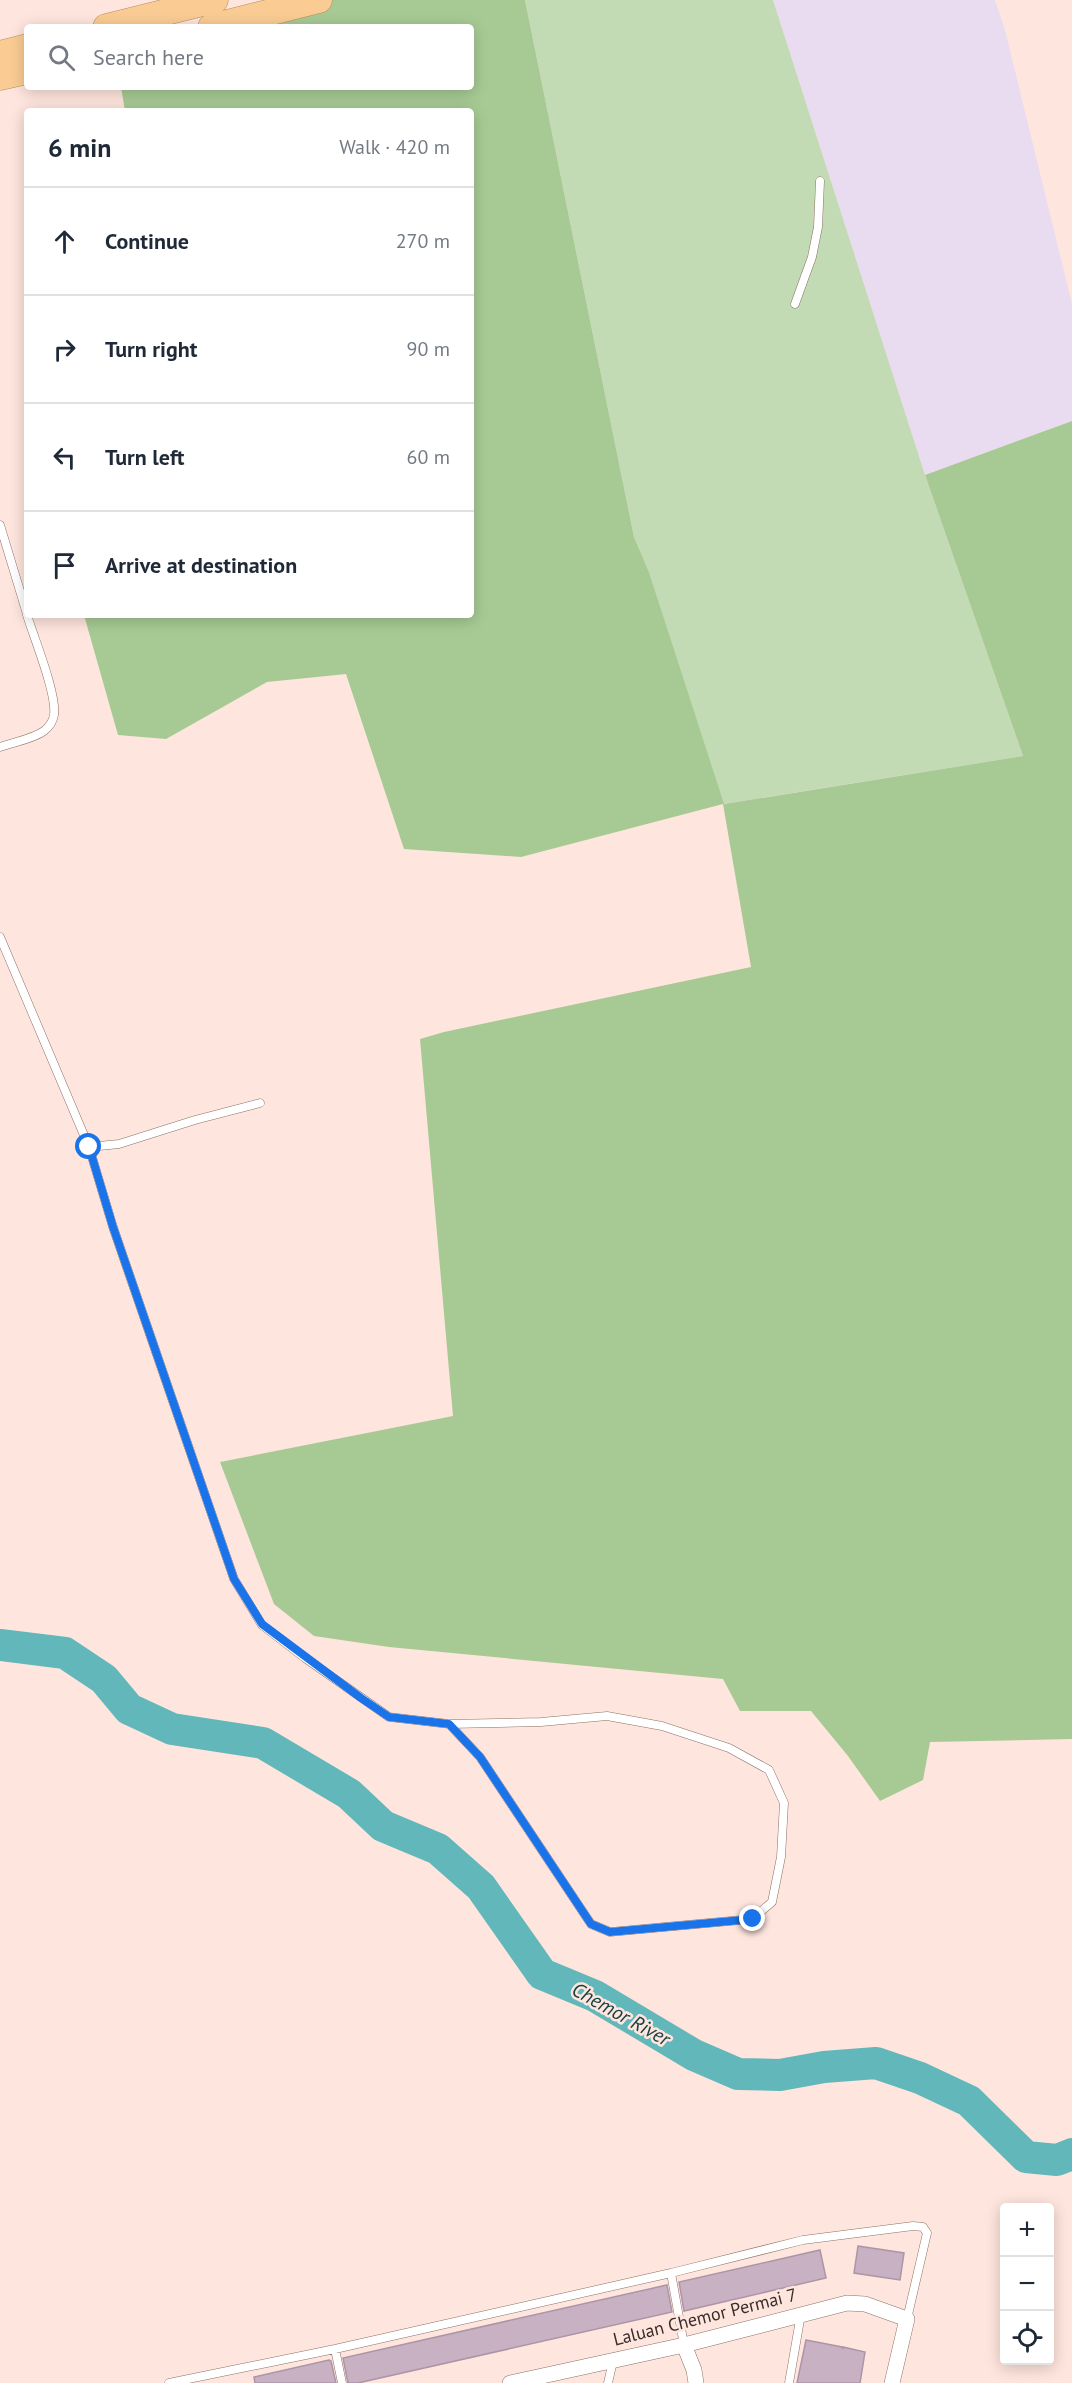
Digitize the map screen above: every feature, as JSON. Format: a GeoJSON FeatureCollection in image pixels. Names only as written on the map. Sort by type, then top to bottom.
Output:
{"type":"FeatureCollection","features":[{"type":"Feature","properties":{"kind":"highway"},"geometry":{"type":"LineString","coordinates":[[118,24],[215,0]]}},
{"type":"Feature","properties":{"kind":"highway"},"geometry":{"type":"LineString","coordinates":[[223,24],[319,0]]}},
{"type":"Feature","properties":{"kind":"highway"},"geometry":{"type":"LineString","coordinates":[[0,54],[24,48]]}},
{"type":"Feature","properties":{"kind":"highway"},"geometry":{"type":"LineString","coordinates":[[0,77],[24,72]]}},
{"type":"Feature","properties":{"kind":"street","name":"Laluan Chemor Permai 7"},"geometry":{"type":"LineString","coordinates":[[510,2383],[684,2345],[847,2302],[865,2304],[907,2319]]}},
{"type":"Feature","properties":{"kind":"street"},"geometry":{"type":"LineString","coordinates":[[892,2383],[907,2319]]}},
{"type":"Feature","properties":{"kind":"street"},"geometry":{"type":"LineString","coordinates":[[684,2345],[692,2363],[696,2383]]}},
{"type":"Feature","properties":{"kind":"lane"},"geometry":{"type":"LineString","coordinates":[[795,304],[812,257],[818,227],[820,181]]}},
{"type":"Feature","properties":{"kind":"lane"},"geometry":{"type":"LineString","coordinates":[[0,525],[24,604]]}},
{"type":"Feature","properties":{"kind":"lane"},"geometry":{"type":"LineString","coordinates":[[0,747],[44,731],[51,725],[54,715],[54,703],[28,618]]}},
{"type":"Feature","properties":{"kind":"lane"},"geometry":{"type":"LineString","coordinates":[[0,937],[89,1147],[113,1227],[234,1579],[262,1624],[305,1658],[389,1717],[449,1724],[541,1722],[607,1716],[662,1726],[729,1748],[769,1770],[784,1803],[781,1857],[772,1902],[753,1919],[610,1932],[591,1924],[480,1757],[449,1724]]}},
{"type":"Feature","properties":{"kind":"lane"},"geometry":{"type":"LineString","coordinates":[[89,1147],[118,1144],[260,1102]]}},
{"type":"Feature","properties":{"kind":"lane"},"geometry":{"type":"LineString","coordinates":[[169,2383],[335,2349],[671,2273],[803,2240],[913,2226],[923,2227],[927,2233],[907,2319]]}},
{"type":"Feature","properties":{"kind":"lane"},"geometry":{"type":"LineString","coordinates":[[671,2273],[684,2345]]}},
{"type":"Feature","properties":{"kind":"lane"},"geometry":{"type":"LineString","coordinates":[[789,2383],[801,2313]]}},
{"type":"Feature","properties":{"kind":"lane"},"geometry":{"type":"LineString","coordinates":[[335,2349],[342,2383]]}},
{"type":"Feature","properties":{"kind":"lane"},"geometry":{"type":"LineString","coordinates":[[608,2383],[613,2359]]}},
{"type":"Feature","properties":{"kind":"shaded area"},"geometry":{"type":"Polygon","coordinates":[[[773,0],[995,0],[1005,30],[1072,304],[1072,421],[925,475],[773,0]]]}},
{"type":"Feature","properties":{"kind":"green space"},"geometry":{"type":"Polygon","coordinates":[[[319,0],[525,0],[634,537],[649,572],[724,804],[1023,756],[925,475],[1072,421],[1072,1739],[930,1742],[923,1780],[880,1801],[848,1756],[811,1711],[740,1711],[723,1679],[389,1647],[314,1636],[274,1604],[220,1462],[453,1416],[420,1039],[751,967],[723,804],[521,857],[404,849],[346,674],[267,682],[166,739],[118,735],[85,618],[474,618],[474,108],[124,108],[122,90],[474,90],[474,24],[223,24],[319,0]]]}},
{"type":"Feature","properties":{"kind":"green space"},"geometry":{"type":"Polygon","coordinates":[[[525,0],[773,0],[925,475],[1023,756],[723,804],[649,572],[634,537],[525,0]]]}},
{"type":"Feature","properties":{"kind":"building"},"geometry":{"type":"Polygon","coordinates":[[[858,2246],[904,2253],[900,2280],[854,2273],[858,2246]]]}},
{"type":"Feature","properties":{"kind":"building"},"geometry":{"type":"Polygon","coordinates":[[[820,2250],[826,2278],[684,2311],[679,2282],[820,2250]]]}},
{"type":"Feature","properties":{"kind":"building"},"geometry":{"type":"Polygon","coordinates":[[[667,2285],[672,2312],[358,2383],[348,2383],[343,2358],[667,2285]]]}},
{"type":"Feature","properties":{"kind":"building"},"geometry":{"type":"Polygon","coordinates":[[[806,2340],[865,2352],[860,2383],[797,2383],[806,2340]]]}},
{"type":"Feature","properties":{"kind":"building"},"geometry":{"type":"Polygon","coordinates":[[[329,2360],[336,2383],[255,2383],[254,2377],[329,2360]]]}},
{"type":"Feature","properties":{"kind":"waterway","name":"Chemor River"},"geometry":{"type":"LineString","coordinates":[[0,1645],[65,1653],[104,1679],[129,1709],[172,1729],[263,1743],[349,1794],[383,1826],[438,1849],[481,1887],[542,1974],[595,1996],[694,2055],[738,2074],[780,2075],[824,2067],[876,2063],[920,2078],[969,2101],[1026,2157],[1057,2160],[1072,2154]]}},
{"type":"Feature","properties":{"kind":"route"},"geometry":{"type":"LineString","coordinates":[[89,1147],[113,1227],[234,1579],[262,1624],[305,1658],[389,1717],[449,1724],[480,1757],[591,1924],[610,1932],[753,1919]]}}]}
